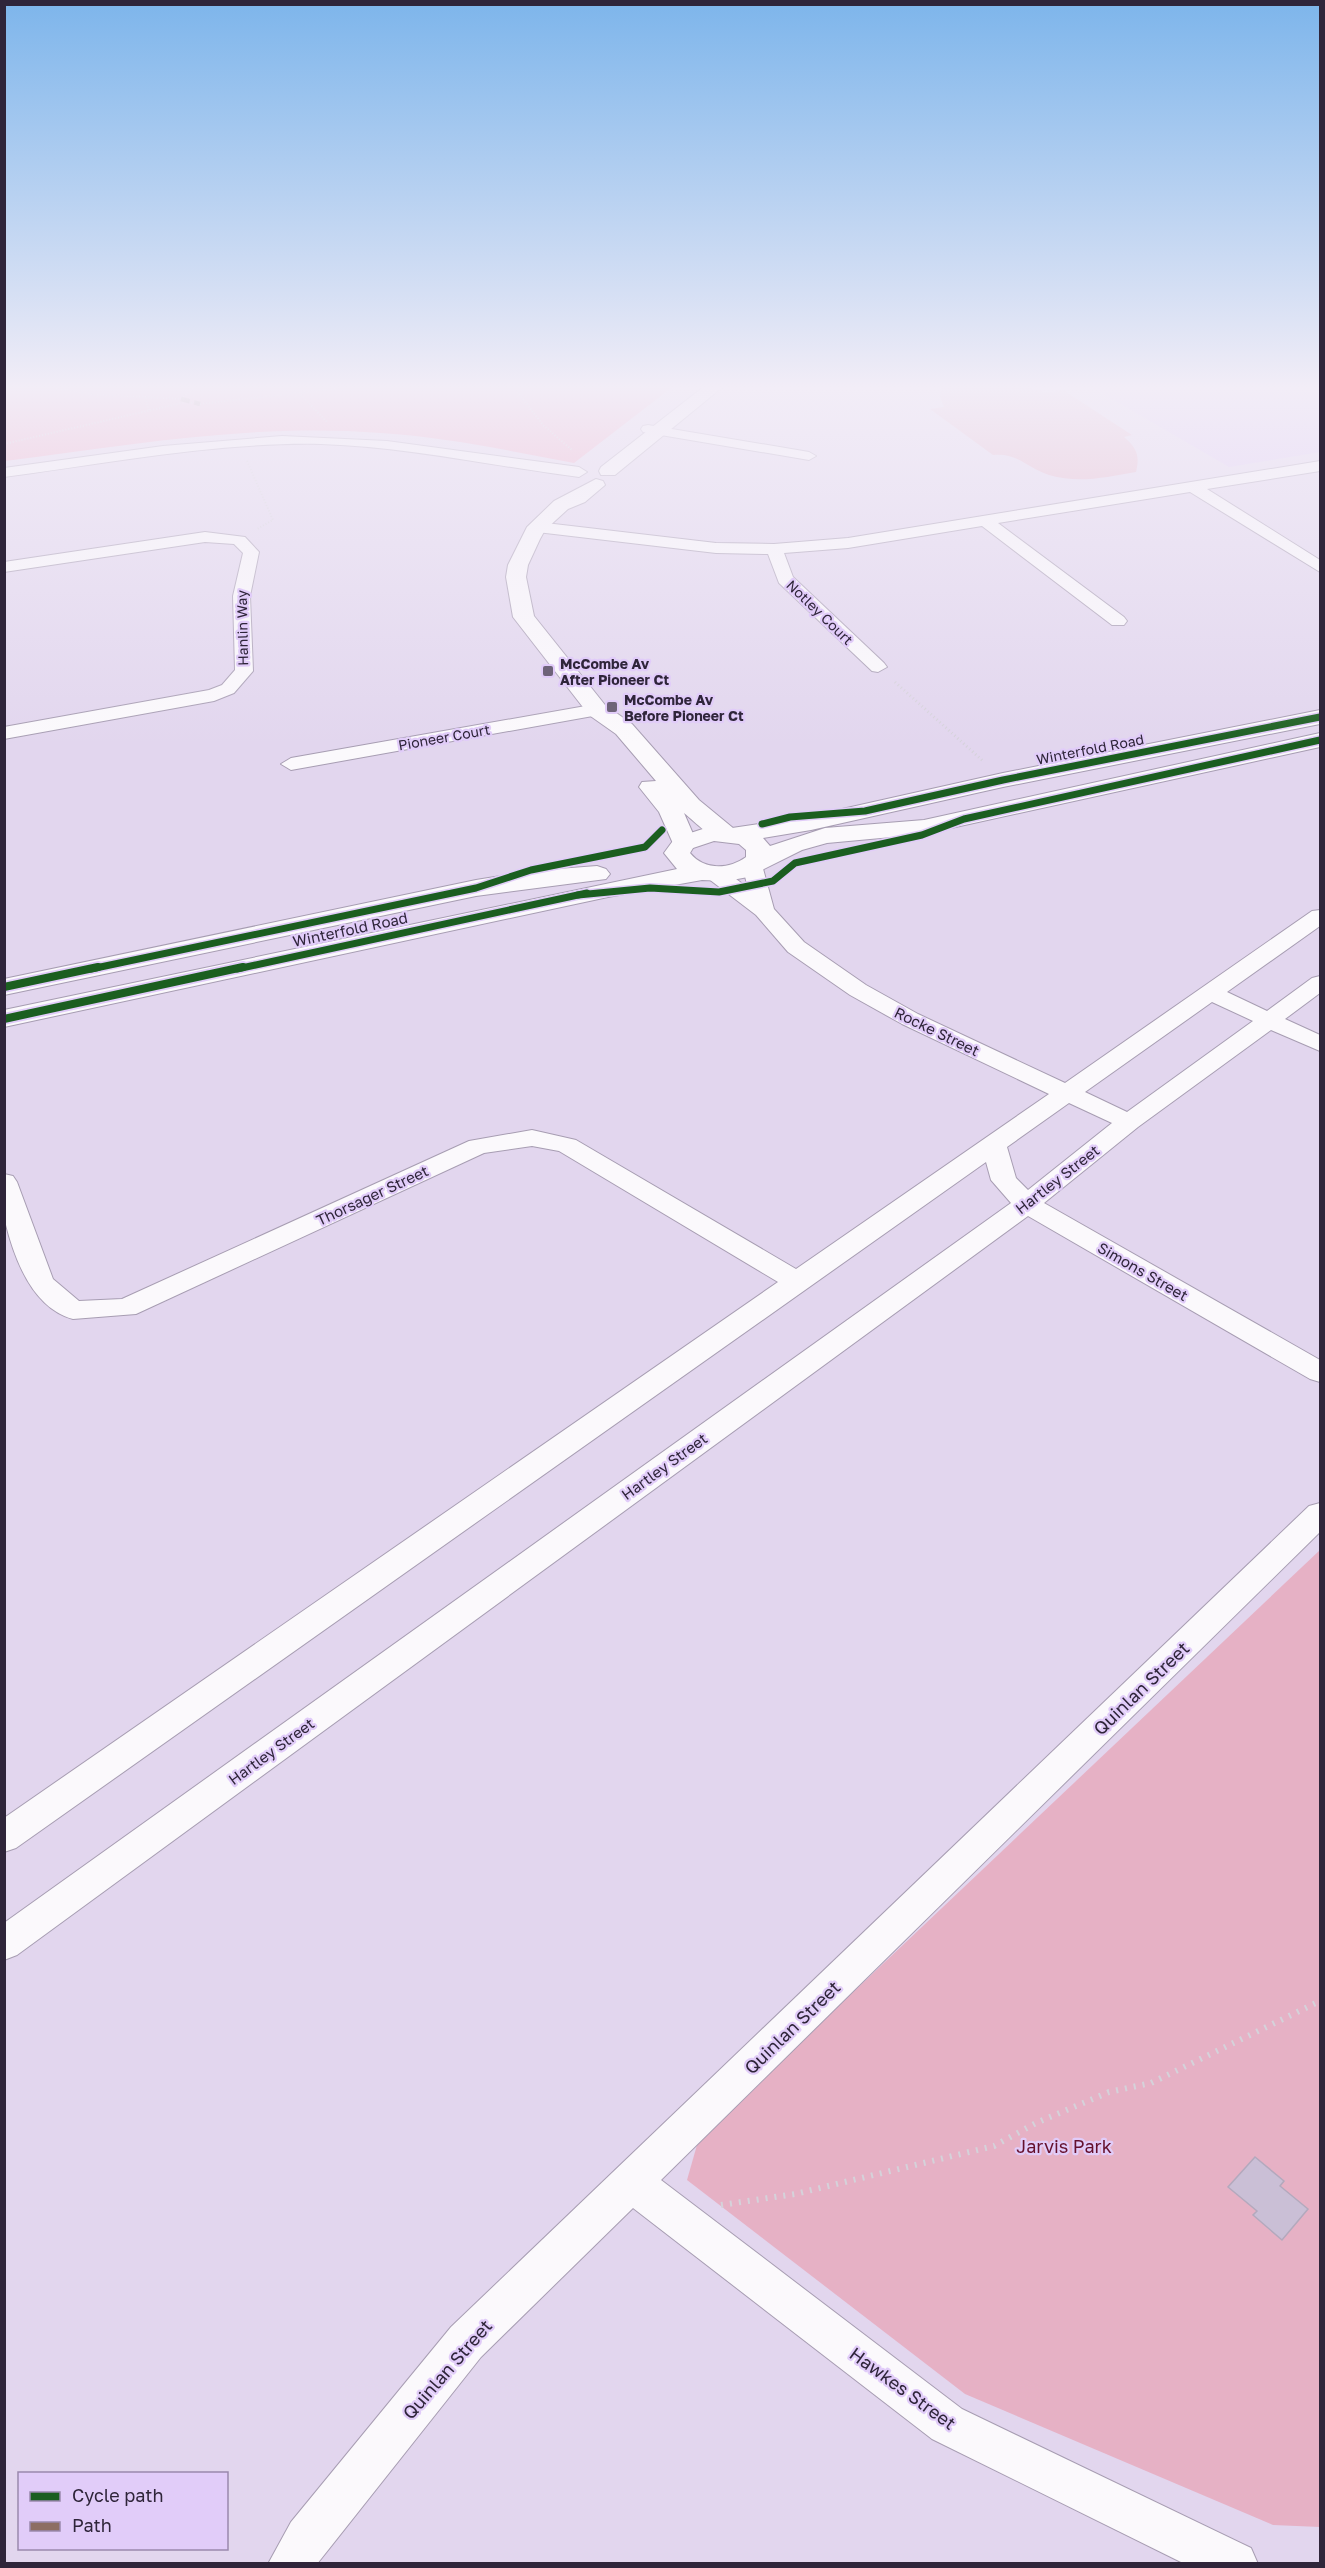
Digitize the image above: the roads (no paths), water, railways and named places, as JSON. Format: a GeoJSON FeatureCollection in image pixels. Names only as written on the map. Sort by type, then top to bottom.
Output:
{"type":"FeatureCollection","features":[{"type":"Feature","properties":{"kind":"main road"},"geometry":{"type":"LineString","coordinates":[[561,505],[537,527],[518,565],[517,587],[524,617],[597,710],[624,729],[690,805],[730,834],[754,843],[760,854],[755,863]]}},
{"type":"Feature","properties":{"kind":"main road"},"geometry":{"type":"LineString","coordinates":[[597,710],[604,732],[671,810],[686,865],[707,872]]}},
{"type":"Feature","properties":{"kind":"main road","name":"Winterfold Road"},"geometry":{"type":"LineString","coordinates":[[4,987],[476,888],[532,879],[597,874],[680,848],[701,835],[730,834],[811,823],[1003,780],[1320,717]]}},
{"type":"Feature","properties":{"kind":"main road"},"geometry":{"type":"LineString","coordinates":[[755,863],[793,845],[825,836],[924,827],[1320,740]]}},
{"type":"Feature","properties":{"kind":"main road","name":"Winterfold Road"},"geometry":{"type":"LineString","coordinates":[[4,1019],[608,889],[707,872],[733,872],[755,863]]}},
{"type":"Feature","properties":{"kind":"street"},"geometry":{"type":"LineString","coordinates":[[537,527],[716,548],[774,549],[848,543],[1084,505]]}},
{"type":"Feature","properties":{"kind":"street"},"geometry":{"type":"LineString","coordinates":[[1221,505],[1320,567]]}},
{"type":"Feature","properties":{"kind":"street"},"geometry":{"type":"LineString","coordinates":[[985,521],[1118,621]]}},
{"type":"Feature","properties":{"kind":"street","name":"Hanlin Way"},"geometry":{"type":"LineString","coordinates":[[4,567],[205,537],[239,540],[251,552],[242,574],[240,590],[244,671],[228,689],[187,702],[4,733]]}},
{"type":"Feature","properties":{"kind":"street","name":"Notley Court"},"geometry":{"type":"LineString","coordinates":[[774,549],[784,579],[878,667]]}},
{"type":"Feature","properties":{"kind":"street","name":"Pioneer Court"},"geometry":{"type":"LineString","coordinates":[[291,764],[597,710]]}},
{"type":"Feature","properties":{"kind":"street","name":"Rocke Street"},"geometry":{"type":"LineString","coordinates":[[755,863],[764,910]]}},
{"type":"Feature","properties":{"kind":"street","name":"Rocke Street"},"geometry":{"type":"LineString","coordinates":[[707,872],[764,910],[796,947],[858,990],[910,1019],[1129,1122]]}},
{"type":"Feature","properties":{"kind":"street"},"geometry":{"type":"LineString","coordinates":[[4,1837],[797,1281],[1069,1094],[1320,916]]}},
{"type":"Feature","properties":{"kind":"street","name":"Hartley Street"},"geometry":{"type":"LineString","coordinates":[[4,1944],[1027,1204],[1129,1122],[1320,983]]}},
{"type":"Feature","properties":{"kind":"street"},"geometry":{"type":"LineString","coordinates":[[1211,993],[1320,1044]]}},
{"type":"Feature","properties":{"kind":"street","name":"Thorsager Street"},"geometry":{"type":"LineString","coordinates":[[4,1182],[41,1283],[73,1310],[126,1308],[478,1146],[532,1138],[567,1145],[797,1281]]}},
{"type":"Feature","properties":{"kind":"street","name":"Simons Street"},"geometry":{"type":"LineString","coordinates":[[994,1145],[1004,1180],[1027,1204],[1320,1372]]}},
{"type":"Feature","properties":{"kind":"street","name":"Quinlan Street"},"geometry":{"type":"LineString","coordinates":[[291,2564],[307,2538],[466,2342],[1320,1514]]}},
{"type":"Feature","properties":{"kind":"street","name":"Hawkes Street"},"geometry":{"type":"LineString","coordinates":[[632,2182],[947,2424],[1234,2564]]}},
{"type":"Feature","properties":{"kind":"place","name":"McCombe Av After Pioneer Ct"},"geometry":{"type":"Point","coordinates":[548,671]}},
{"type":"Feature","properties":{"kind":"place","name":"McCombe Av Before Pioneer Ct"},"geometry":{"type":"Point","coordinates":[612,707]}},
{"type":"Feature","properties":{"kind":"park label","name":"Jarvis Park"},"geometry":{"type":"Point","coordinates":[1064,2146]}}]}
